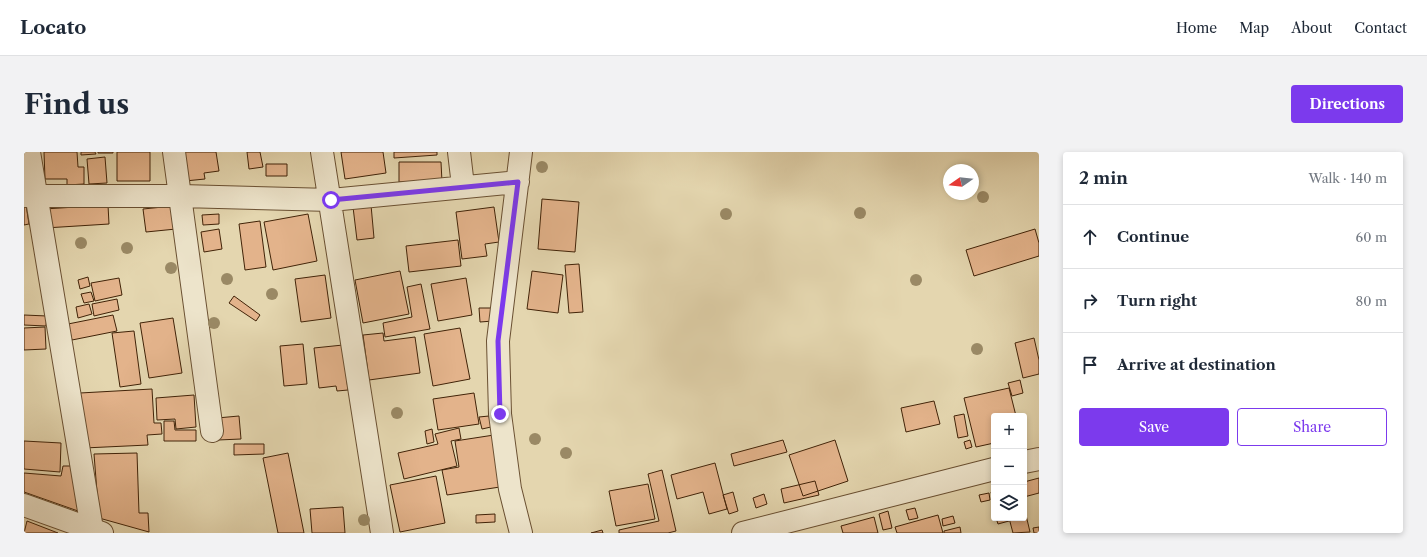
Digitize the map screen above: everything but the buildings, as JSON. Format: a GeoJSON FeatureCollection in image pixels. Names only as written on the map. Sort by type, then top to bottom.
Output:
{"type":"FeatureCollection","features":[{"type":"Feature","properties":{"kind":"street"},"geometry":{"type":"LineString","coordinates":[[29,152],[30,195],[97,531]]}},
{"type":"Feature","properties":{"kind":"street"},"geometry":{"type":"LineString","coordinates":[[174,152],[212,431]]}},
{"type":"Feature","properties":{"kind":"street"},"geometry":{"type":"LineString","coordinates":[[322,152],[331,200],[382,533]]}},
{"type":"Feature","properties":{"kind":"street"},"geometry":{"type":"LineString","coordinates":[[458,152],[463,186]]}},
{"type":"Feature","properties":{"kind":"street"},"geometry":{"type":"LineString","coordinates":[[521,152],[498,341],[500,414],[510,489],[521,533]]}},
{"type":"Feature","properties":{"kind":"street"},"geometry":{"type":"LineString","coordinates":[[30,195],[181,196],[331,200],[463,186],[518,182]]}},
{"type":"Feature","properties":{"kind":"street"},"geometry":{"type":"LineString","coordinates":[[1027,461],[1039,459]]}},
{"type":"Feature","properties":{"kind":"street"},"geometry":{"type":"LineString","coordinates":[[743,533],[991,470]]}},
{"type":"Feature","properties":{"kind":"street"},"geometry":{"type":"LineString","coordinates":[[24,505],[97,531]]}},
{"type":"Feature","properties":{"kind":"route"},"geometry":{"type":"LineString","coordinates":[[331,200],[463,186],[518,182],[498,341],[500,414]]}}]}
